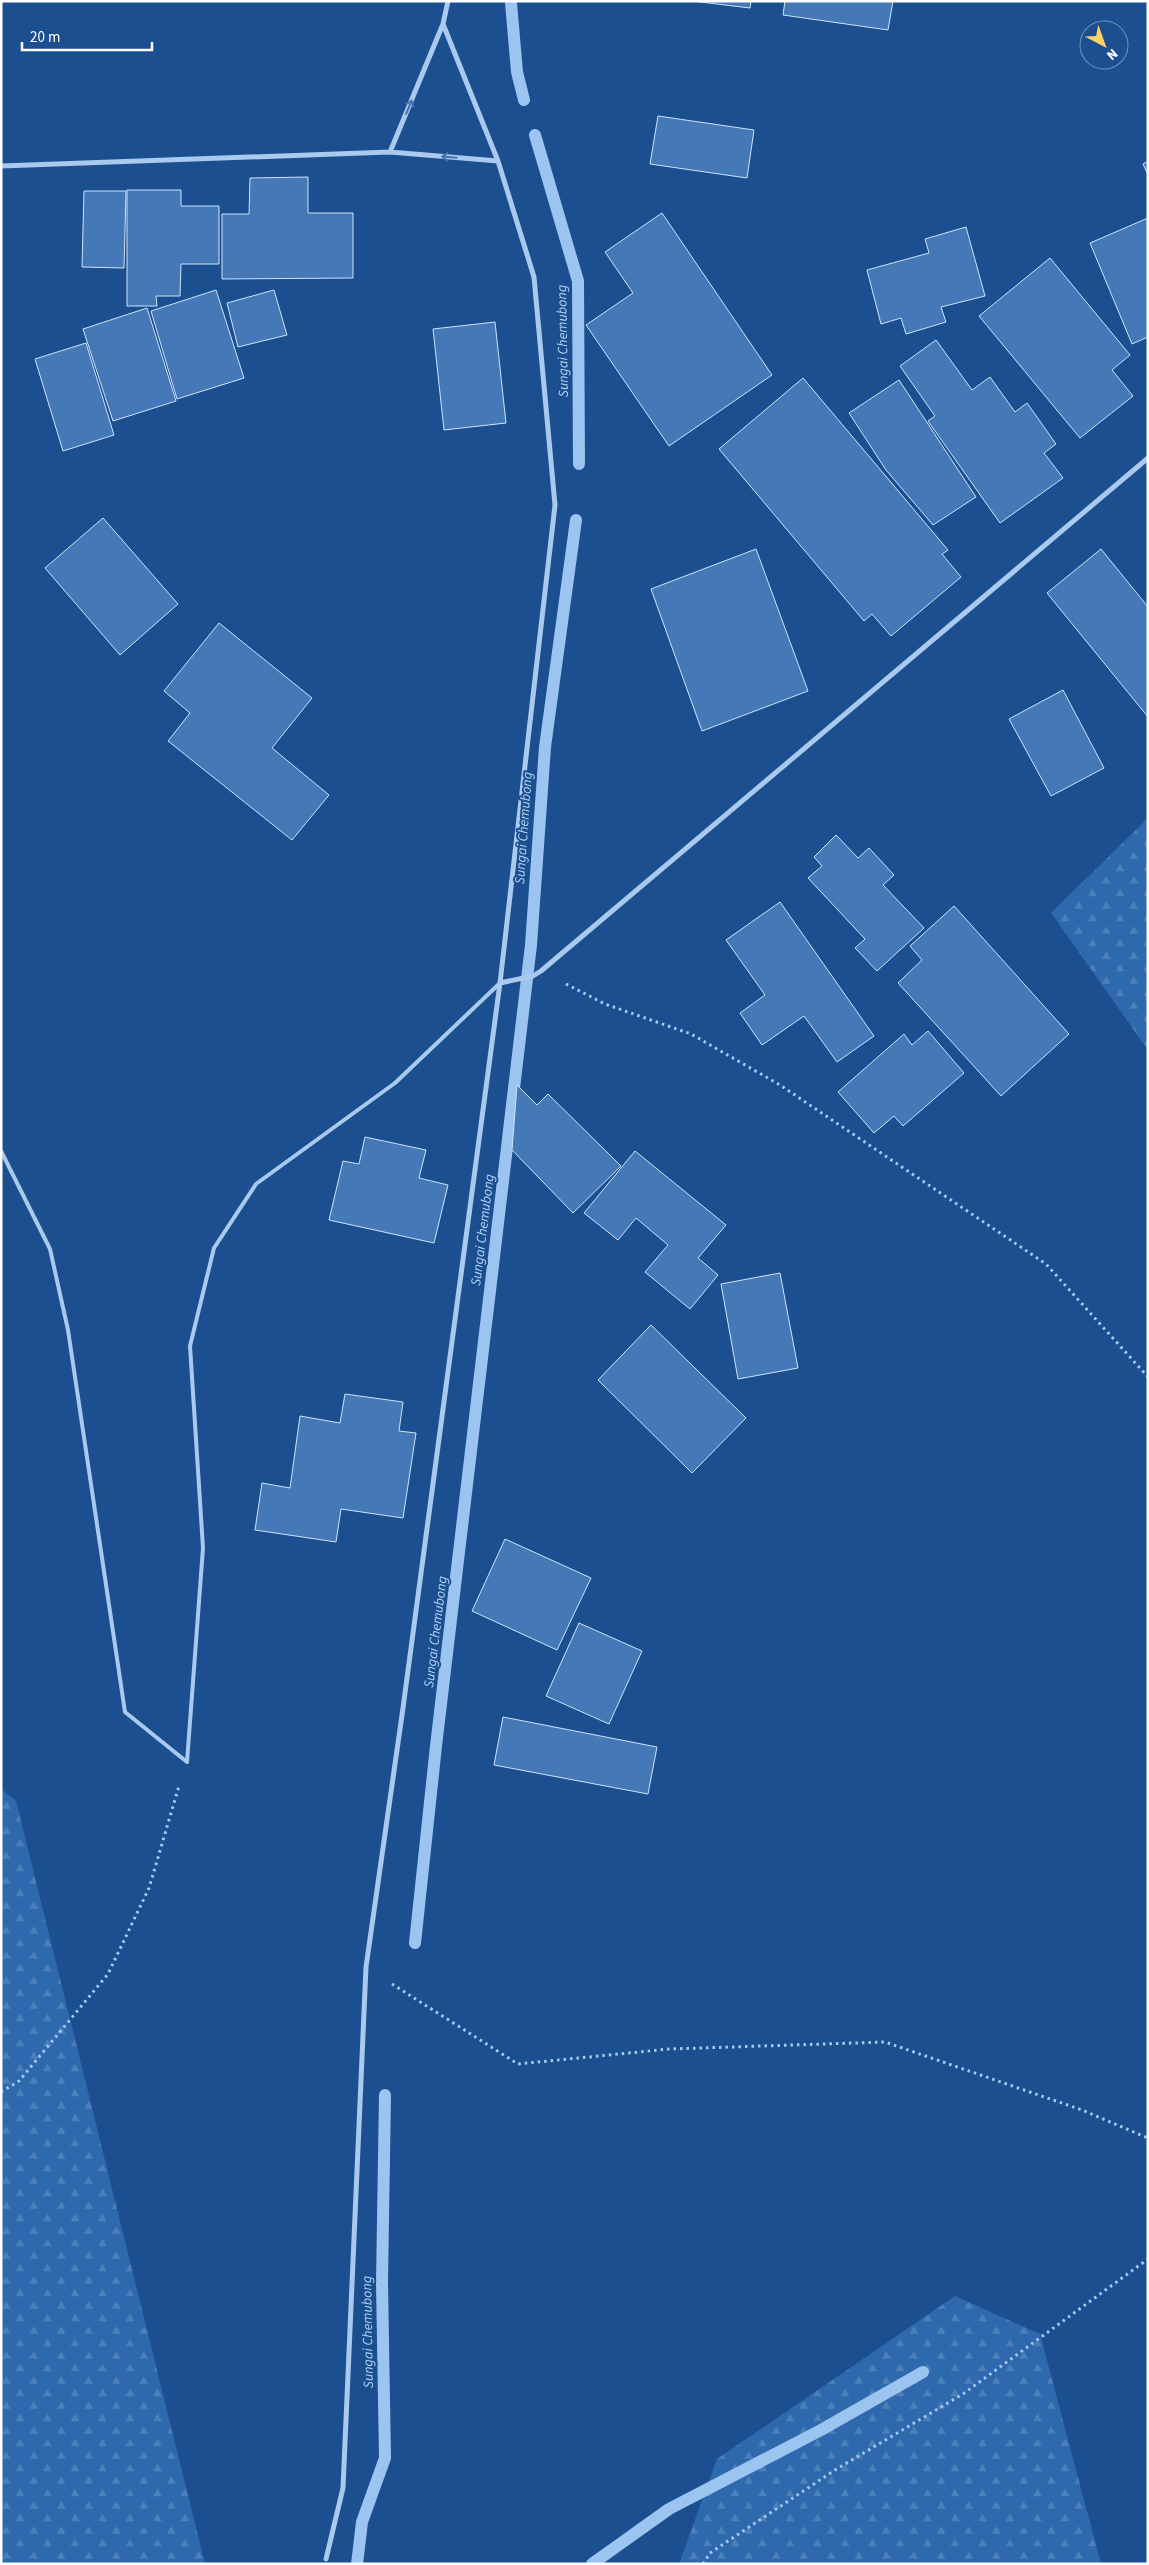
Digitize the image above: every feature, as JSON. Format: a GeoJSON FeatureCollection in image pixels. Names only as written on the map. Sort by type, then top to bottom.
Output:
{"type":"FeatureCollection","features":[{"type":"Feature","properties":{"kind":"street"},"geometry":{"type":"LineString","coordinates":[[390,152],[443,24],[448,1]]}},
{"type":"Feature","properties":{"kind":"street"},"geometry":{"type":"LineString","coordinates":[[326,2559],[343,2488],[366,1967],[404,1708],[500,983],[555,505],[534,277],[498,161],[443,24]]}},
{"type":"Feature","properties":{"kind":"street"},"geometry":{"type":"LineString","coordinates":[[1,166],[390,152],[498,161]]}},
{"type":"Feature","properties":{"kind":"street"},"geometry":{"type":"LineString","coordinates":[[500,983],[533,976],[541,971],[1148,458]]}},
{"type":"Feature","properties":{"kind":"lane"},"geometry":{"type":"LineString","coordinates":[[187,1762],[203,1548],[190,1346],[214,1248],[256,1184],[395,1083],[500,983]]}},
{"type":"Feature","properties":{"kind":"lane"},"geometry":{"type":"LineString","coordinates":[[1,1151],[50,1249],[68,1330],[124,1712],[187,1762]]}},
{"type":"Feature","properties":{"kind":"path"},"geometry":{"type":"LineString","coordinates":[[541,971],[605,1004],[691,1034],[780,1085],[1006,1236],[1046,1264],[1148,1377]]}},
{"type":"Feature","properties":{"kind":"path"},"geometry":{"type":"LineString","coordinates":[[1,2092],[19,2081],[108,1974],[149,1888],[187,1762]]}},
{"type":"Feature","properties":{"kind":"path"},"geometry":{"type":"LineString","coordinates":[[366,1967],[518,2064],[669,2049],[885,2042],[1082,2110],[1148,2138]]}},
{"type":"Feature","properties":{"kind":"path"},"geometry":{"type":"LineString","coordinates":[[703,2564],[710,2553],[835,2470],[963,2394],[1148,2259]]}},
{"type":"Feature","properties":{"kind":"green space"},"geometry":{"type":"Polygon","coordinates":[[[1148,818],[1148,1050],[1051,913],[1148,818]]]}},
{"type":"Feature","properties":{"kind":"green space"},"geometry":{"type":"Polygon","coordinates":[[[1,1789],[16,1801],[205,2564],[1,2564],[1,1789]]]}},
{"type":"Feature","properties":{"kind":"green space"},"geometry":{"type":"Polygon","coordinates":[[[955,2296],[1040,2334],[1101,2564],[679,2564],[717,2459],[955,2296]]]}},
{"type":"Feature","properties":{"kind":"building"},"geometry":{"type":"Polygon","coordinates":[[[692,1],[751,1],[750,8],[692,1]]]}},
{"type":"Feature","properties":{"kind":"building"},"geometry":{"type":"Polygon","coordinates":[[[785,1],[893,1],[888,30],[783,15],[785,1]]]}},
{"type":"Feature","properties":{"kind":"building"},"geometry":{"type":"Polygon","coordinates":[[[658,116],[754,130],[747,178],[650,164],[658,116]]]}},
{"type":"Feature","properties":{"kind":"building"},"geometry":{"type":"Polygon","coordinates":[[[1148,161],[1148,175],[1143,164],[1148,161]]]}},
{"type":"Feature","properties":{"kind":"building"},"geometry":{"type":"Polygon","coordinates":[[[308,177],[308,213],[353,213],[353,278],[222,279],[222,214],[249,214],[250,178],[308,177]]]}},
{"type":"Feature","properties":{"kind":"building"},"geometry":{"type":"Polygon","coordinates":[[[127,190],[181,190],[181,206],[219,206],[219,264],[181,264],[180,296],[156,296],[157,306],[127,306],[127,190]]]}},
{"type":"Feature","properties":{"kind":"building"},"geometry":{"type":"Polygon","coordinates":[[[84,191],[126,191],[124,268],[82,267],[84,191]]]}},
{"type":"Feature","properties":{"kind":"building"},"geometry":{"type":"Polygon","coordinates":[[[662,213],[772,375],[669,446],[586,325],[633,293],[605,252],[662,213]]]}},
{"type":"Feature","properties":{"kind":"building"},"geometry":{"type":"Polygon","coordinates":[[[1148,218],[1148,337],[1132,344],[1090,243],[1148,218]]]}},
{"type":"Feature","properties":{"kind":"building"},"geometry":{"type":"Polygon","coordinates":[[[966,227],[985,296],[941,307],[946,322],[906,334],[901,318],[881,324],[867,270],[929,253],[925,239],[966,227]]]}},
{"type":"Feature","properties":{"kind":"building"},"geometry":{"type":"Polygon","coordinates":[[[1050,258],[1130,355],[1112,370],[1133,396],[1080,438],[979,316],[1050,258]]]}},
{"type":"Feature","properties":{"kind":"building"},"geometry":{"type":"Polygon","coordinates":[[[216,290],[244,378],[177,399],[151,311],[216,290]]]}},
{"type":"Feature","properties":{"kind":"building"},"geometry":{"type":"Polygon","coordinates":[[[274,290],[287,335],[238,347],[227,303],[274,290]]]}},
{"type":"Feature","properties":{"kind":"building"},"geometry":{"type":"Polygon","coordinates":[[[147,308],[176,401],[113,421],[83,329],[147,308]]]}},
{"type":"Feature","properties":{"kind":"building"},"geometry":{"type":"Polygon","coordinates":[[[495,322],[506,423],[444,430],[433,329],[495,322]]]}},
{"type":"Feature","properties":{"kind":"building"},"geometry":{"type":"Polygon","coordinates":[[[936,340],[972,390],[990,377],[1015,412],[1027,403],[1056,444],[1044,453],[1063,478],[1000,523],[928,421],[935,416],[900,366],[936,340]]]}},
{"type":"Feature","properties":{"kind":"building"},"geometry":{"type":"Polygon","coordinates":[[[86,343],[114,435],[63,451],[35,359],[86,343]]]}},
{"type":"Feature","properties":{"kind":"building"},"geometry":{"type":"Polygon","coordinates":[[[803,378],[948,550],[942,554],[961,577],[891,636],[872,614],[864,621],[719,449],[803,378]]]}},
{"type":"Feature","properties":{"kind":"building"},"geometry":{"type":"Polygon","coordinates":[[[899,380],[976,497],[933,525],[886,470],[849,413],[899,380]]]}},
{"type":"Feature","properties":{"kind":"building"},"geometry":{"type":"Polygon","coordinates":[[[103,518],[178,604],[120,655],[45,568],[103,518]]]}},
{"type":"Feature","properties":{"kind":"building"},"geometry":{"type":"Polygon","coordinates":[[[756,549],[808,691],[702,731],[651,589],[756,549]]]}},
{"type":"Feature","properties":{"kind":"building"},"geometry":{"type":"Polygon","coordinates":[[[1101,549],[1148,607],[1148,717],[1047,593],[1101,549]]]}},
{"type":"Feature","properties":{"kind":"building"},"geometry":{"type":"Polygon","coordinates":[[[219,623],[312,698],[272,748],[329,795],[292,840],[168,741],[190,713],[164,691],[219,623]]]}},
{"type":"Feature","properties":{"kind":"building"},"geometry":{"type":"Polygon","coordinates":[[[1063,690],[1104,768],[1051,796],[1009,719],[1063,690]]]}},
{"type":"Feature","properties":{"kind":"building"},"geometry":{"type":"Polygon","coordinates":[[[836,835],[858,858],[869,848],[894,875],[883,885],[924,928],[877,971],[855,948],[865,939],[808,878],[822,866],[814,857],[836,835]]]}},
{"type":"Feature","properties":{"kind":"building"},"geometry":{"type":"Polygon","coordinates":[[[780,902],[874,1036],[837,1062],[804,1016],[762,1045],[740,1013],[765,995],[726,940],[780,902]]]}},
{"type":"Feature","properties":{"kind":"building"},"geometry":{"type":"Polygon","coordinates":[[[954,906],[1069,1034],[1001,1096],[898,983],[922,960],[910,946],[954,906]]]}},
{"type":"Feature","properties":{"kind":"building"},"geometry":{"type":"Polygon","coordinates":[[[928,1031],[964,1073],[903,1126],[894,1116],[874,1133],[838,1092],[904,1034],[912,1045],[928,1031]]]}},
{"type":"Feature","properties":{"kind":"building"},"geometry":{"type":"Polygon","coordinates":[[[517,1085],[537,1105],[548,1094],[621,1166],[573,1213],[512,1150],[517,1085]]]}},
{"type":"Feature","properties":{"kind":"building"},"geometry":{"type":"Polygon","coordinates":[[[365,1137],[426,1150],[419,1178],[448,1185],[434,1243],[329,1220],[343,1161],[359,1164],[365,1137]]]}},
{"type":"Feature","properties":{"kind":"building"},"geometry":{"type":"Polygon","coordinates":[[[635,1151],[726,1225],[698,1258],[718,1275],[690,1309],[645,1272],[668,1245],[636,1218],[618,1240],[584,1213],[635,1151]]]}},
{"type":"Feature","properties":{"kind":"building"},"geometry":{"type":"Polygon","coordinates":[[[780,1273],[798,1368],[738,1379],[721,1284],[780,1273]]]}},
{"type":"Feature","properties":{"kind":"building"},"geometry":{"type":"Polygon","coordinates":[[[651,1325],[746,1418],[692,1473],[598,1380],[651,1325]]]}},
{"type":"Feature","properties":{"kind":"building"},"geometry":{"type":"Polygon","coordinates":[[[345,1394],[403,1402],[399,1431],[416,1433],[403,1518],[341,1509],[336,1542],[255,1530],[262,1483],[290,1488],[300,1416],[340,1423],[345,1394]]]}},
{"type":"Feature","properties":{"kind":"building"},"geometry":{"type":"Polygon","coordinates":[[[505,1539],[591,1578],[557,1650],[472,1611],[505,1539]]]}},
{"type":"Feature","properties":{"kind":"building"},"geometry":{"type":"Polygon","coordinates":[[[579,1623],[642,1651],[609,1724],[546,1696],[579,1623]]]}},
{"type":"Feature","properties":{"kind":"building"},"geometry":{"type":"Polygon","coordinates":[[[503,1717],[657,1747],[648,1794],[494,1765],[503,1717]]]}},
{"type":"Feature","properties":{"kind":"waterway","name":"Sungai Chemubong"},"geometry":{"type":"LineString","coordinates":[[511,3],[517,72],[524,100]]}},
{"type":"Feature","properties":{"kind":"waterway","name":"Sungai Chemubong"},"geometry":{"type":"LineString","coordinates":[[535,135],[578,281],[579,464]]}},
{"type":"Feature","properties":{"kind":"waterway","name":"Sungai Chemubong"},"geometry":{"type":"LineString","coordinates":[[415,1943],[436,1746],[531,945],[545,747],[576,520]]}},
{"type":"Feature","properties":{"kind":"waterway","name":"Sungai Chemubong"},"geometry":{"type":"LineString","coordinates":[[357,2564],[362,2522],[385,2458],[382,2282],[385,2095]]}},
{"type":"Feature","properties":{"kind":"waterway"},"geometry":{"type":"LineString","coordinates":[[592,2564],[669,2509],[821,2430],[923,2372]]}}]}
